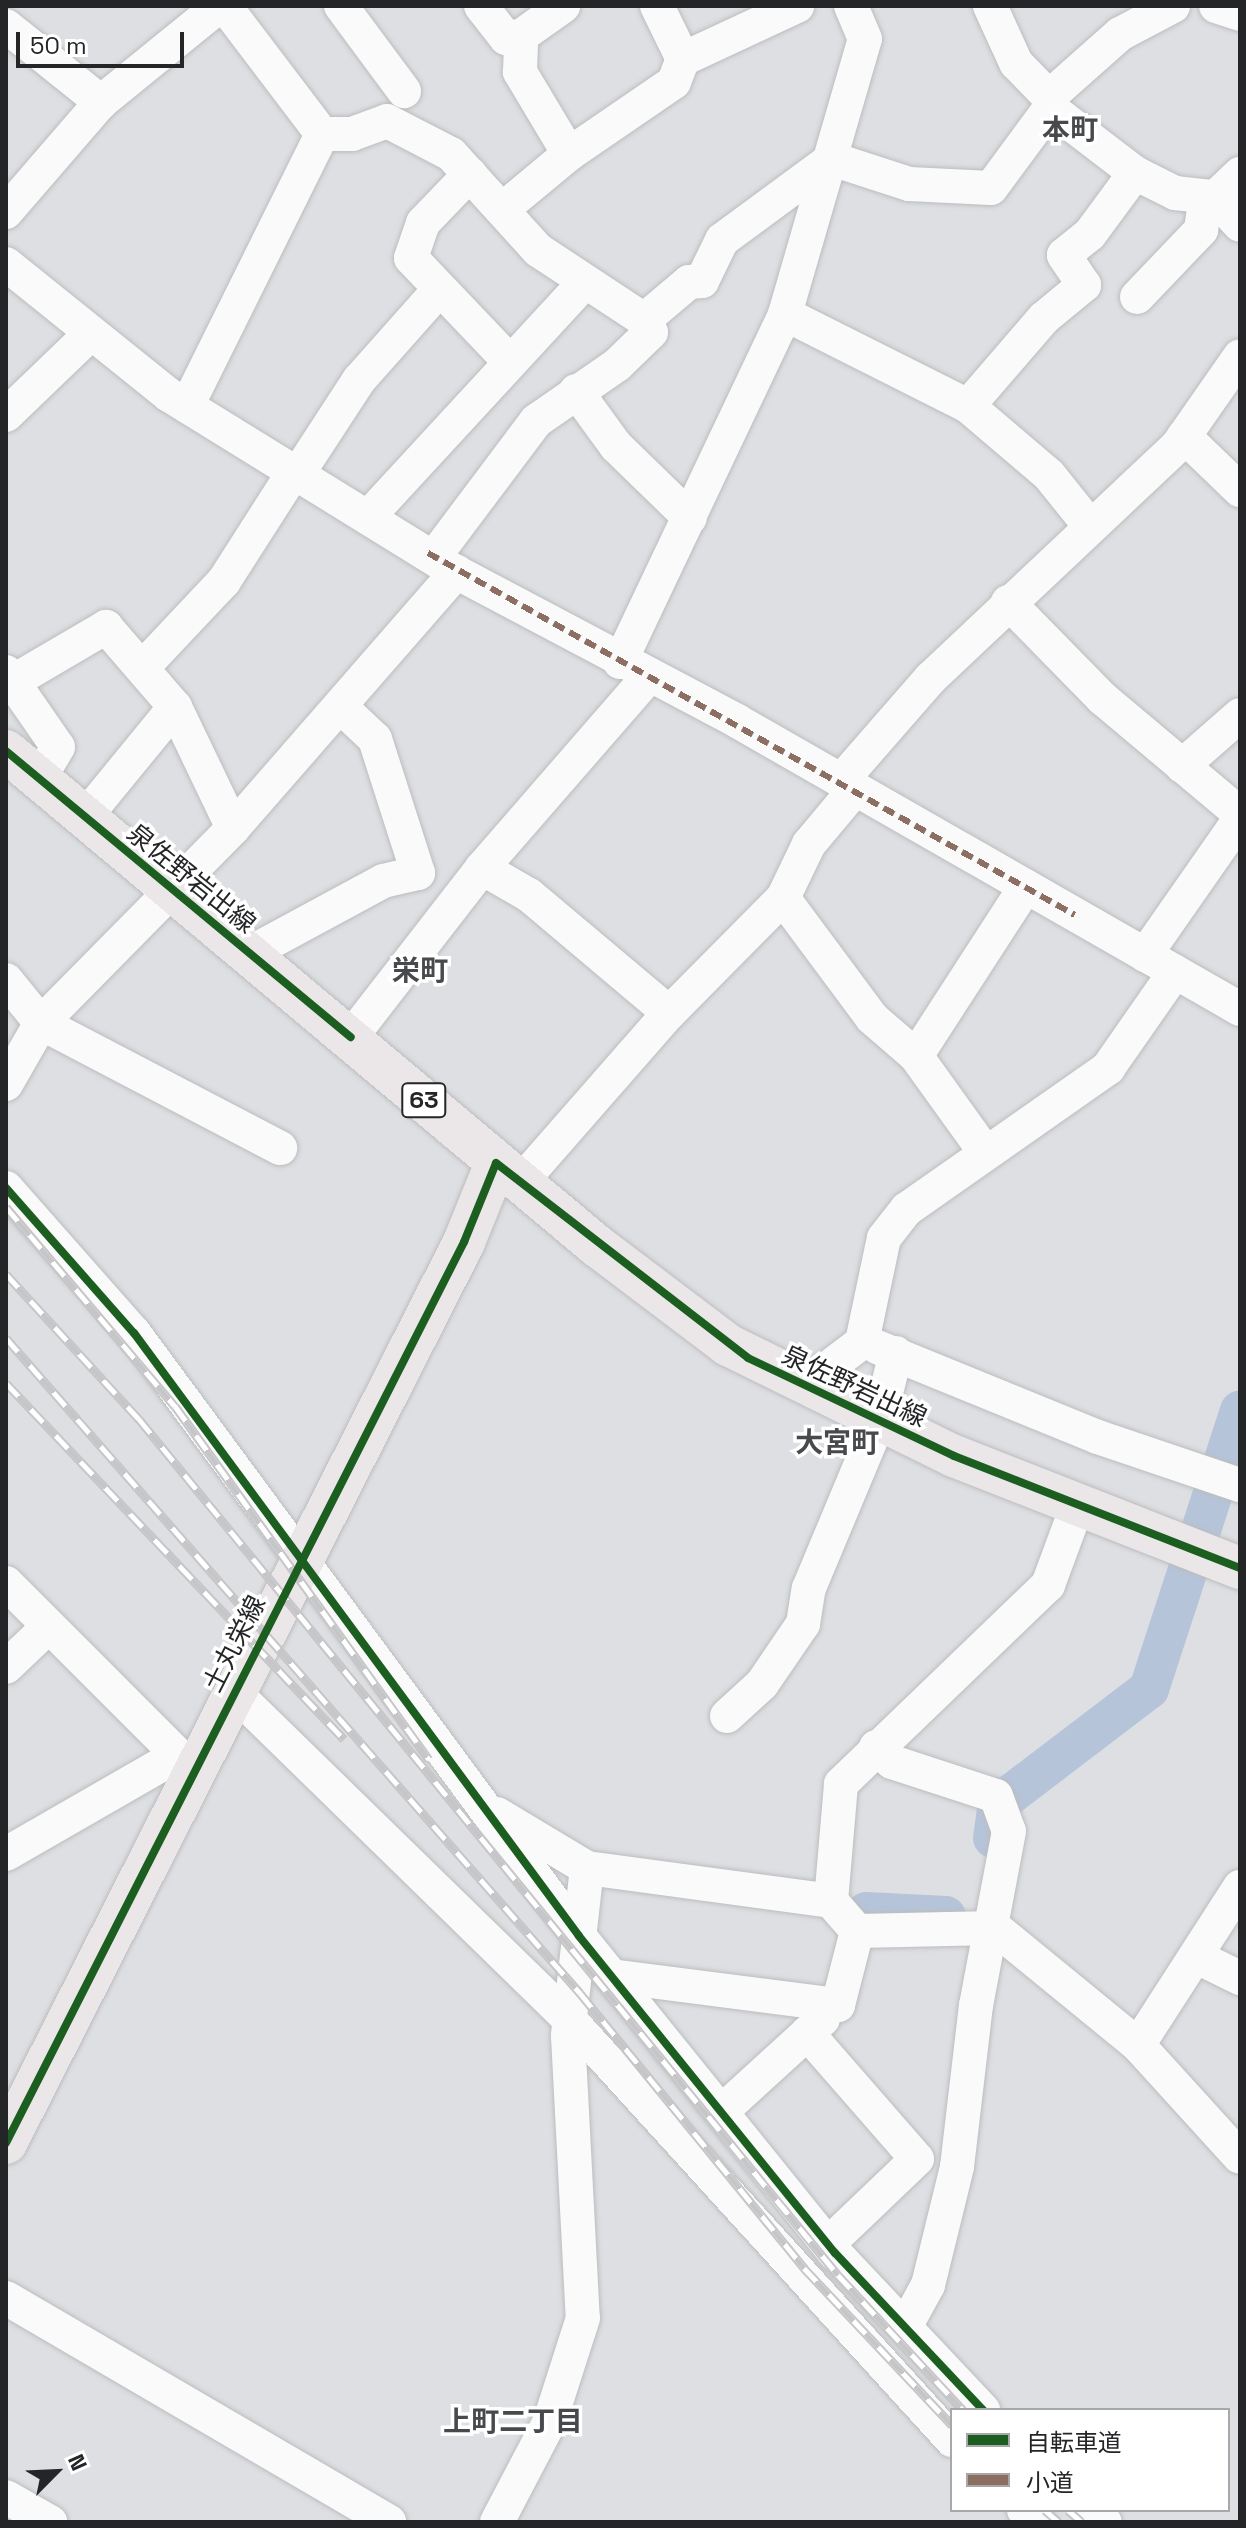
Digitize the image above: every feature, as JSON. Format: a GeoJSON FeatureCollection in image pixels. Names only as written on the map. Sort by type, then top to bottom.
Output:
{"type":"FeatureCollection","features":[{"type":"Feature","properties":{"kind":"main road","name":"泉佐野岩出線"},"geometry":{"type":"LineString","coordinates":[[18,767],[85,817],[250,953],[508,1173],[728,1345],[879,1421],[1210,1557]]}},
{"type":"Feature","properties":{"kind":"main road","name":"土丸栄線"},"geometry":{"type":"LineString","coordinates":[[6,2143],[185,1762],[234,1692],[464,1242],[508,1173]]}},
{"type":"Feature","properties":{"kind":"street"},"geometry":{"type":"LineString","coordinates":[[6,212],[101,102],[219,6],[322,134]]}},
{"type":"Feature","properties":{"kind":"street"},"geometry":{"type":"LineString","coordinates":[[341,6],[404,91]]}},
{"type":"Feature","properties":{"kind":"street"},"geometry":{"type":"LineString","coordinates":[[481,6],[506,38],[521,36],[563,6]]}},
{"type":"Feature","properties":{"kind":"street"},"geometry":{"type":"LineString","coordinates":[[657,6],[683,59]]}},
{"type":"Feature","properties":{"kind":"street"},"geometry":{"type":"LineString","coordinates":[[504,208],[569,154],[674,82],[683,59],[797,6]]}},
{"type":"Feature","properties":{"kind":"street"},"geometry":{"type":"LineString","coordinates":[[351,1037],[634,670],[690,518],[785,314],[865,39],[851,6]]}},
{"type":"Feature","properties":{"kind":"street"},"geometry":{"type":"LineString","coordinates":[[990,6],[1016,63],[1049,102],[1135,173],[1175,193],[1214,197],[1240,225]]}},
{"type":"Feature","properties":{"kind":"street"},"geometry":{"type":"LineString","coordinates":[[832,159],[909,184],[991,188],[1049,102],[1120,34],[1173,6]]}},
{"type":"Feature","properties":{"kind":"street"},"geometry":{"type":"LineString","coordinates":[[1216,6],[1240,14]]}},
{"type":"Feature","properties":{"kind":"street"},"geometry":{"type":"LineString","coordinates":[[6,26],[101,102]]}},
{"type":"Feature","properties":{"kind":"street"},"geometry":{"type":"LineString","coordinates":[[521,36],[520,72],[569,154]]}},
{"type":"Feature","properties":{"kind":"street"},"geometry":{"type":"LineString","coordinates":[[6,1084],[41,1023],[233,828],[341,707],[536,421],[651,332],[644,320],[538,250],[504,208],[451,154],[387,121],[352,134],[322,134]]}},
{"type":"Feature","properties":{"kind":"street"},"geometry":{"type":"LineString","coordinates":[[187,406],[322,134]]}},
{"type":"Feature","properties":{"kind":"street"},"geometry":{"type":"LineString","coordinates":[[644,320],[689,282],[702,281],[722,240],[832,159]]}},
{"type":"Feature","properties":{"kind":"street"},"geometry":{"type":"LineString","coordinates":[[968,406],[1044,318],[1084,285],[1064,255],[1090,234],[1135,173]]}},
{"type":"Feature","properties":{"kind":"street"},"geometry":{"type":"LineString","coordinates":[[470,174],[413,242],[411,258],[437,292],[510,362]]}},
{"type":"Feature","properties":{"kind":"street"},"geometry":{"type":"LineString","coordinates":[[1137,297],[1201,230],[1204,208],[1240,174]]}},
{"type":"Feature","properties":{"kind":"street"},"geometry":{"type":"LineString","coordinates":[[6,264],[88,336],[187,406],[439,561],[848,785],[1240,1009]]}},
{"type":"Feature","properties":{"kind":"street"},"geometry":{"type":"LineString","coordinates":[[369,516],[585,282]]}},
{"type":"Feature","properties":{"kind":"street"},"geometry":{"type":"LineString","coordinates":[[143,667],[224,581],[359,380],[437,292]]}},
{"type":"Feature","properties":{"kind":"street"},"geometry":{"type":"LineString","coordinates":[[785,314],[968,406],[1049,475],[1089,525]]}},
{"type":"Feature","properties":{"kind":"street"},"geometry":{"type":"LineString","coordinates":[[6,415],[88,336]]}},
{"type":"Feature","properties":{"kind":"street"},"geometry":{"type":"LineString","coordinates":[[508,1173],[783,898],[809,844],[848,785],[1008,602],[1184,436],[1238,363]]}},
{"type":"Feature","properties":{"kind":"street"},"geometry":{"type":"LineString","coordinates":[[576,391],[616,446],[690,518]]}},
{"type":"Feature","properties":{"kind":"street"},"geometry":{"type":"LineString","coordinates":[[1184,436],[1240,490]]}},
{"type":"Feature","properties":{"kind":"street"},"geometry":{"type":"LineString","coordinates":[[1008,602],[1102,698],[1240,816],[1145,955]]}},
{"type":"Feature","properties":{"kind":"street"},"geometry":{"type":"LineString","coordinates":[[18,767],[58,747],[10,676],[106,627],[175,707],[233,828]]}},
{"type":"Feature","properties":{"kind":"street"},"geometry":{"type":"LineString","coordinates":[[85,817],[175,707]]}},
{"type":"Feature","properties":{"kind":"street"},"geometry":{"type":"LineString","coordinates":[[250,953],[383,881],[418,873],[375,739],[341,707]]}},
{"type":"Feature","properties":{"kind":"street"},"geometry":{"type":"LineString","coordinates":[[1182,766],[1240,715]]}},
{"type":"Feature","properties":{"kind":"street"},"geometry":{"type":"LineString","coordinates":[[482,868],[529,895],[669,1013]]}},
{"type":"Feature","properties":{"kind":"street"},"geometry":{"type":"LineString","coordinates":[[916,1056],[1026,886]]}},
{"type":"Feature","properties":{"kind":"street"},"geometry":{"type":"LineString","coordinates":[[783,898],[872,1018],[916,1056],[985,1152]]}},
{"type":"Feature","properties":{"kind":"street"},"geometry":{"type":"LineString","coordinates":[[818,1391],[824,1371],[862,1342],[884,1238],[907,1209],[1108,1068],[1175,972]]}},
{"type":"Feature","properties":{"kind":"street"},"geometry":{"type":"LineString","coordinates":[[6,980],[41,1023],[280,1148]]}},
{"type":"Feature","properties":{"kind":"street"},"geometry":{"type":"LineString","coordinates":[[6,1188],[134,1333],[299,1564],[579,1936],[828,2244],[981,2408]]}},
{"type":"Feature","properties":{"kind":"street"},"geometry":{"type":"LineString","coordinates":[[862,1342],[1227,1481]]}},
{"type":"Feature","properties":{"kind":"street"},"geometry":{"type":"LineString","coordinates":[[727,1716],[762,1684],[803,1624],[809,1588],[879,1421],[896,1353]]}},
{"type":"Feature","properties":{"kind":"street"},"geometry":{"type":"LineString","coordinates":[[831,1901],[841,1784],[876,1747],[1048,1585],[1078,1504]]}},
{"type":"Feature","properties":{"kind":"street"},"geometry":{"type":"LineString","coordinates":[[6,1583],[185,1762],[6,1854]]}},
{"type":"Feature","properties":{"kind":"street"},"geometry":{"type":"LineString","coordinates":[[6,1667],[48,1627]]}},
{"type":"Feature","properties":{"kind":"street"},"geometry":{"type":"LineString","coordinates":[[234,1692],[570,2020],[950,2438]]}},
{"type":"Feature","properties":{"kind":"street"},"geometry":{"type":"LineString","coordinates":[[876,1747],[892,1762],[1001,1802],[995,1928],[976,2005],[957,2167],[928,2285],[905,2327]]}},
{"type":"Feature","properties":{"kind":"street"},"geometry":{"type":"LineString","coordinates":[[483,1806],[587,1868],[831,1901],[857,1931]]}},
{"type":"Feature","properties":{"kind":"street"},"geometry":{"type":"LineString","coordinates":[[497,2522],[550,2421],[583,2318],[570,2020],[587,1868]]}},
{"type":"Feature","properties":{"kind":"street"},"geometry":{"type":"LineString","coordinates":[[1138,2045],[1199,1958],[1240,1887]]}},
{"type":"Feature","properties":{"kind":"street"},"geometry":{"type":"LineString","coordinates":[[857,1931],[995,1928],[1138,2045],[1240,2157]]}},
{"type":"Feature","properties":{"kind":"street"},"geometry":{"type":"LineString","coordinates":[[721,2112],[838,2005],[857,1931]]}},
{"type":"Feature","properties":{"kind":"street"},"geometry":{"type":"LineString","coordinates":[[1199,1958],[1240,1978]]}},
{"type":"Feature","properties":{"kind":"street"},"geometry":{"type":"LineString","coordinates":[[611,1976],[838,2005]]}},
{"type":"Feature","properties":{"kind":"street"},"geometry":{"type":"LineString","coordinates":[[807,2033],[917,2159],[957,2167]]}},
{"type":"Feature","properties":{"kind":"street"},"geometry":{"type":"LineString","coordinates":[[828,2244],[917,2159]]}},
{"type":"Feature","properties":{"kind":"street"},"geometry":{"type":"LineString","coordinates":[[6,2298],[389,2522]]}},
{"type":"Feature","properties":{"kind":"street"},"geometry":{"type":"LineString","coordinates":[[6,2497],[50,2522]]}},
{"type":"Feature","properties":{"kind":"waterway"},"geometry":{"type":"LineString","coordinates":[[993,1838],[998,1804],[1149,1689],[1240,1410]]}},
{"type":"Feature","properties":{"kind":"waterway"},"geometry":{"type":"LineString","coordinates":[[866,1912],[946,1916]]}},
{"type":"Feature","properties":{"kind":"railway"},"geometry":{"type":"LineString","coordinates":[[6,1207],[175,1406],[429,1759]]}},
{"type":"Feature","properties":{"kind":"railway"},"geometry":{"type":"LineString","coordinates":[[6,1274],[139,1419],[838,2275],[961,2408]]}},
{"type":"Feature","properties":{"kind":"railway"},"geometry":{"type":"LineString","coordinates":[[6,1338],[580,1993],[804,2268],[950,2423]]}},
{"type":"Feature","properties":{"kind":"railway"},"geometry":{"type":"LineString","coordinates":[[6,1383],[344,1739]]}},
{"type":"Feature","properties":{"kind":"railway"},"geometry":{"type":"LineString","coordinates":[[1047,2512],[1059,2522]]}},
{"type":"Feature","properties":{"kind":"railway"},"geometry":{"type":"LineString","coordinates":[[1070,2512],[1082,2522]]}},
{"type":"Feature","properties":{"kind":"marked path"},"geometry":{"type":"LineString","coordinates":[[428,553],[1075,915]]}},
{"type":"Feature","properties":{"kind":"cycle path"},"geometry":{"type":"LineString","coordinates":[[6,751],[351,1037]]}},
{"type":"Feature","properties":{"kind":"cycle path"},"geometry":{"type":"LineString","coordinates":[[6,2143],[464,1242],[496,1163],[748,1358],[954,1456],[1240,1568]]}},
{"type":"Feature","properties":{"kind":"cycle path"},"geometry":{"type":"LineString","coordinates":[[6,1188],[134,1333],[579,1936],[835,2253],[981,2408]]}},
{"type":"Feature","properties":{"kind":"district","name":"本町"},"geometry":{"type":"Point","coordinates":[1070,129]}},
{"type":"Feature","properties":{"kind":"district","name":"栄町"},"geometry":{"type":"Point","coordinates":[420,970]}},
{"type":"Feature","properties":{"kind":"district","name":"大宮町"},"geometry":{"type":"Point","coordinates":[837,1442]}},
{"type":"Feature","properties":{"kind":"district","name":"上町二丁目"},"geometry":{"type":"Point","coordinates":[513,2421]}}]}
